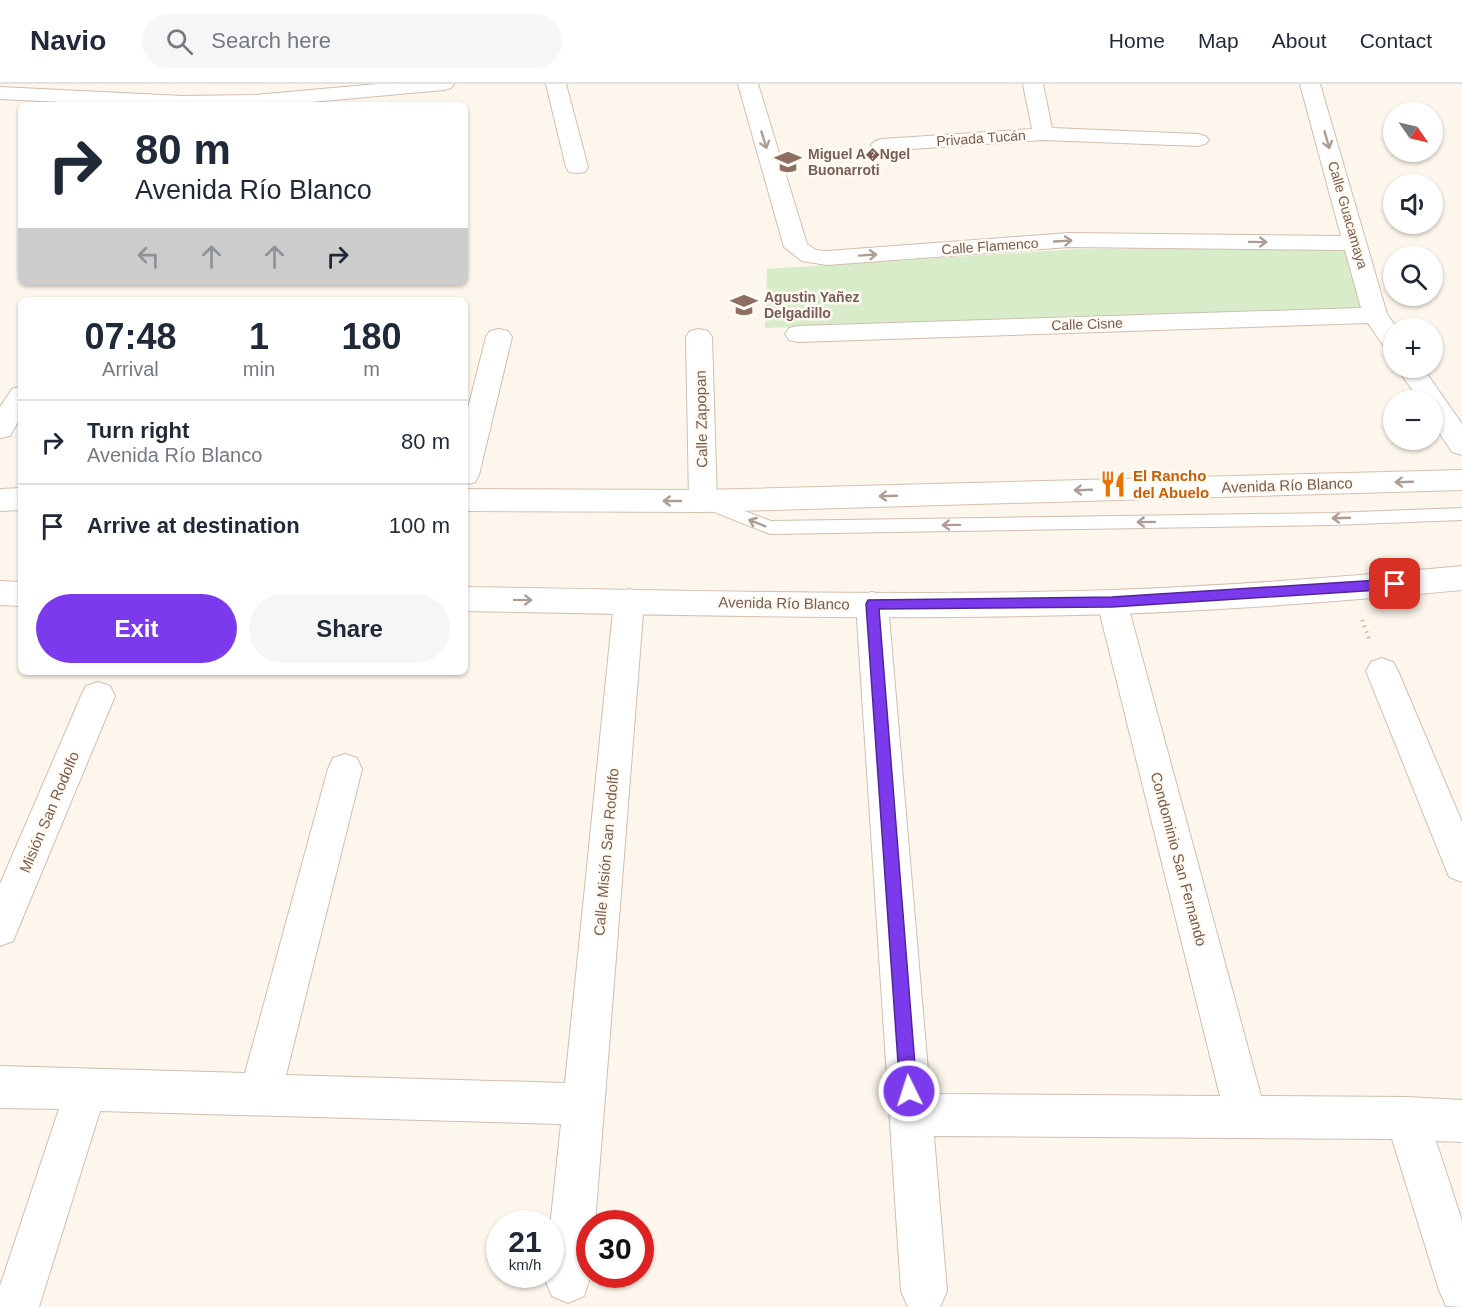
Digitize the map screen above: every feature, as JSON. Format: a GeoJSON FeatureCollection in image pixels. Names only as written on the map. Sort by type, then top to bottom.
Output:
{"type":"FeatureCollection","features":[{"type":"Feature","properties":{"kind":"street"},"geometry":{"type":"LineString","coordinates":[[218,102],[383,93],[444,84]]}},
{"type":"Feature","properties":{"kind":"street"},"geometry":{"type":"LineString","coordinates":[[555,84],[578,167]]}},
{"type":"Feature","properties":{"kind":"street","name":"Calle Flamenco"},"geometry":{"type":"LineString","coordinates":[[748,84],[796,247],[810,256],[827,258],[1069,240],[1356,243]]}},
{"type":"Feature","properties":{"kind":"street","name":"Privada Tucán"},"geometry":{"type":"LineString","coordinates":[[1033,84],[1043,134]]}},
{"type":"Feature","properties":{"kind":"street","name":"Calle Guacamaya"},"geometry":{"type":"LineString","coordinates":[[1310,84],[1375,315],[1383,326]]}},
{"type":"Feature","properties":{"kind":"street"},"geometry":{"type":"LineString","coordinates":[[0,116],[10,93],[164,102]]}},
{"type":"Feature","properties":{"kind":"street","name":"Privada Tucán"},"geometry":{"type":"LineString","coordinates":[[882,145],[1043,134],[1198,140]]}},
{"type":"Feature","properties":{"kind":"street","name":"Calle Cisne"},"geometry":{"type":"LineString","coordinates":[[798,333],[1375,315]]}},
{"type":"Feature","properties":{"kind":"street"},"geometry":{"type":"LineString","coordinates":[[468,463],[499,337]]}},
{"type":"Feature","properties":{"kind":"street","name":"Calle Zapopan"},"geometry":{"type":"LineString","coordinates":[[699,337],[703,501]]}},
{"type":"Feature","properties":{"kind":"street"},"geometry":{"type":"LineString","coordinates":[[0,429],[18,400]]}},
{"type":"Feature","properties":{"kind":"street"},"geometry":{"type":"LineString","coordinates":[[1443,417],[1462,445]]}},
{"type":"Feature","properties":{"kind":"street","name":"Avenida Río Blanco"},"geometry":{"type":"LineString","coordinates":[[468,500],[703,501],[1462,480]]}},
{"type":"Feature","properties":{"kind":"street"},"geometry":{"type":"LineString","coordinates":[[0,500],[18,500]]}},
{"type":"Feature","properties":{"kind":"street","name":"Avenida Río Blanco"},"geometry":{"type":"LineString","coordinates":[[468,599],[872,604],[1112,602],[1350,588],[1462,578]]}},
{"type":"Feature","properties":{"kind":"street"},"geometry":{"type":"LineString","coordinates":[[0,593],[18,594]]}},
{"type":"Feature","properties":{"kind":"street","name":"Calle Misión San Rodolfo"},"geometry":{"type":"LineString","coordinates":[[568,1280],[629,601]]}},
{"type":"Feature","properties":{"kind":"street","name":"Condominio San Fernando"},"geometry":{"type":"LineString","coordinates":[[1112,602],[1246,1117]]}},
{"type":"Feature","properties":{"kind":"street"},"geometry":{"type":"LineString","coordinates":[[872,604],[924,1292]]}},
{"type":"Feature","properties":{"kind":"street"},"geometry":{"type":"LineString","coordinates":[[1382,671],[1462,864]]}},
{"type":"Feature","properties":{"kind":"street","name":"Misión San Rodolfo"},"geometry":{"type":"LineString","coordinates":[[0,928],[98,696]]}},
{"type":"Feature","properties":{"kind":"street"},"geometry":{"type":"LineString","coordinates":[[260,1094],[345,769]]}},
{"type":"Feature","properties":{"kind":"street"},"geometry":{"type":"LineString","coordinates":[[0,1087],[584,1104]]}},
{"type":"Feature","properties":{"kind":"street"},"geometry":{"type":"LineString","coordinates":[[16,1307],[86,1090]]}},
{"type":"Feature","properties":{"kind":"street"},"geometry":{"type":"LineString","coordinates":[[911,1115],[1407,1118],[1462,1121]]}},
{"type":"Feature","properties":{"kind":"street"},"geometry":{"type":"LineString","coordinates":[[1407,1118],[1462,1290]]}},
{"type":"Feature","properties":{"kind":"lane"},"geometry":{"type":"LineString","coordinates":[[703,501],[770,528],[1332,519],[1462,514]]}},
{"type":"Feature","properties":{"kind":"path"},"geometry":{"type":"LineString","coordinates":[[1350,588],[1382,671]]}},
{"type":"Feature","properties":{"kind":"green space"},"geometry":{"type":"Polygon","coordinates":[[[1344,247],[1364,308],[765,328],[767,269],[1076,249],[1344,247]]]}},
{"type":"Feature","properties":{"kind":"place","name":"Miguel A�Ngel Buonarroti"},"geometry":{"type":"Point","coordinates":[788,162]}},
{"type":"Feature","properties":{"kind":"place","name":"Agustin Yañez Delgadillo"},"geometry":{"type":"Point","coordinates":[744,305]}},
{"type":"Feature","properties":{"kind":"place","name":"El Rancho del Abuelo"},"geometry":{"type":"Point","coordinates":[1113,484]}},
{"type":"Feature","properties":{"kind":"route"},"geometry":{"type":"LineString","coordinates":[[909,1091],[872,604],[1112,602],[1395,584]]}}]}
